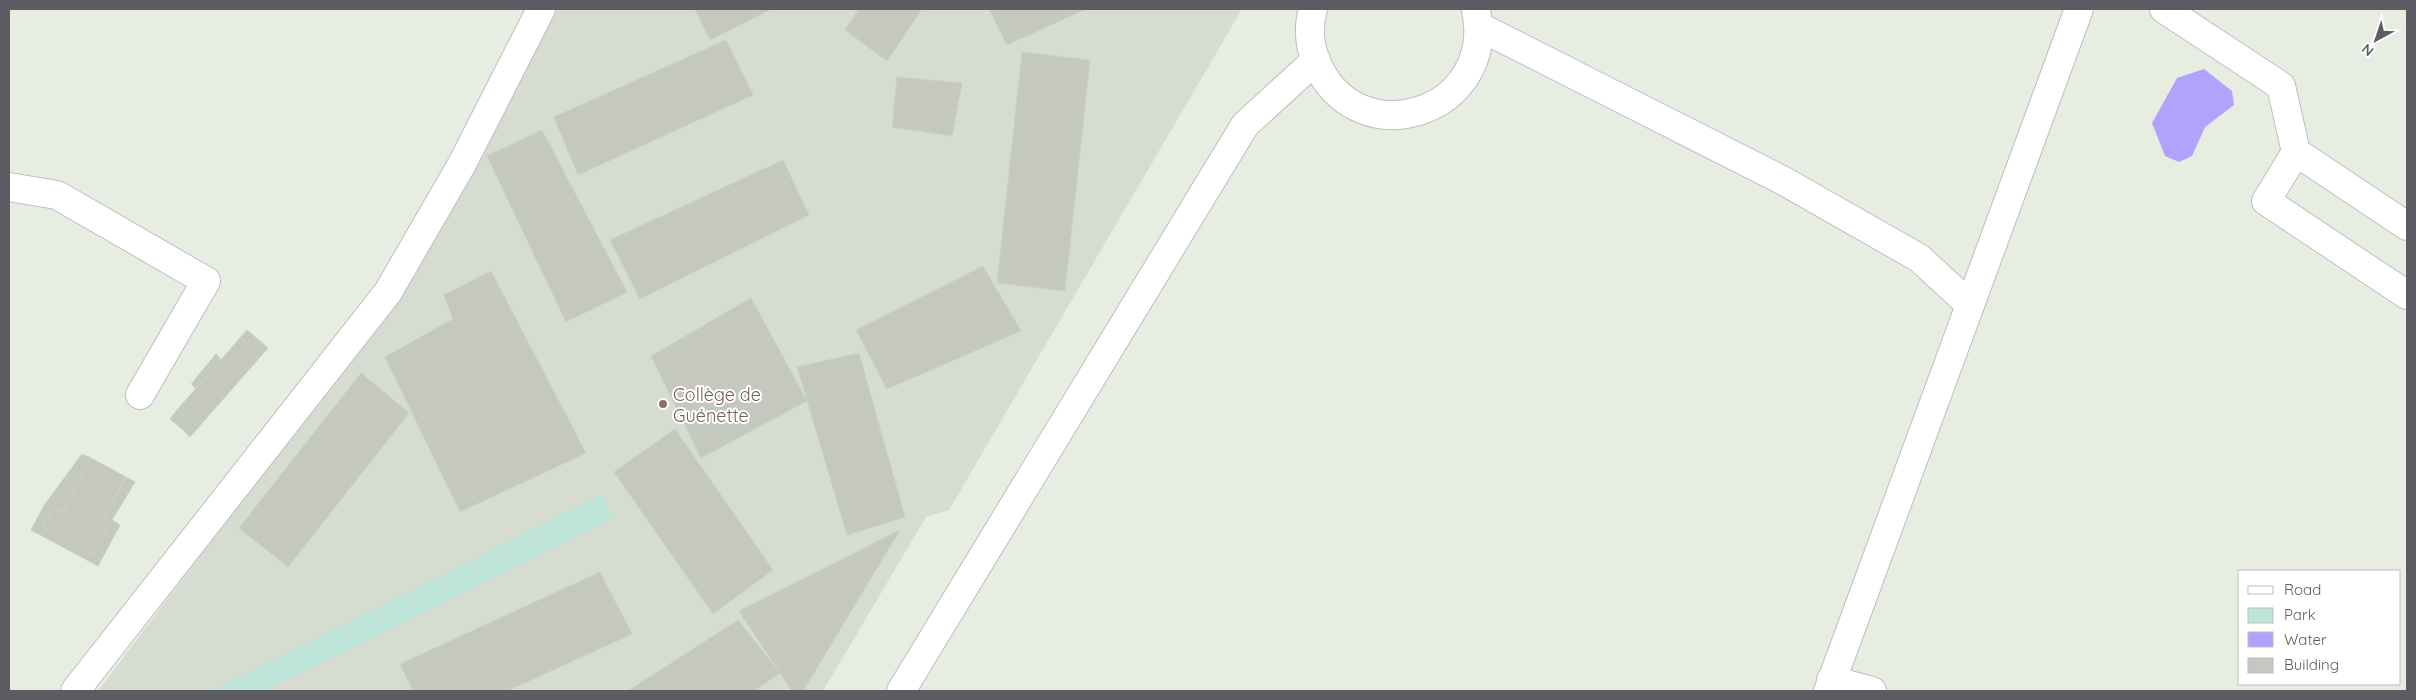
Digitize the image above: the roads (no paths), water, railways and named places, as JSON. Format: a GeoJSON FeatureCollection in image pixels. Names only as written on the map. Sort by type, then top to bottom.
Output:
{"type":"FeatureCollection","features":[{"type":"Feature","properties":{"kind":"street"},"geometry":{"type":"LineString","coordinates":[[75,691],[388,292],[462,164],[541,9]]}},
{"type":"Feature","properties":{"kind":"street"},"geometry":{"type":"LineString","coordinates":[[1313,9],[1309,20],[1311,49],[1322,75],[1341,97],[1366,111],[1394,116],[1421,112],[1446,99],[1465,79],[1476,54],[1478,18],[1816,199],[1919,258],[1969,304]]}},
{"type":"Feature","properties":{"kind":"street"},"geometry":{"type":"LineString","coordinates":[[1872,691],[1829,686],[2078,9]]}},
{"type":"Feature","properties":{"kind":"street"},"geometry":{"type":"LineString","coordinates":[[2164,9],[2281,86],[2296,152],[2407,226]]}},
{"type":"Feature","properties":{"kind":"street"},"geometry":{"type":"LineString","coordinates":[[901,691],[1245,125],[1316,60]]}},
{"type":"Feature","properties":{"kind":"street"},"geometry":{"type":"LineString","coordinates":[[2296,152],[2266,201],[2407,295]]}},
{"type":"Feature","properties":{"kind":"street"},"geometry":{"type":"LineString","coordinates":[[9,186],[57,195],[206,280],[140,395]]}},
{"type":"Feature","properties":{"kind":"water"},"geometry":{"type":"Polygon","coordinates":[[[2204,69],[2232,91],[2234,105],[2205,127],[2192,156],[2179,162],[2165,156],[2152,123],[2177,78],[2204,69]]]}},
{"type":"Feature","properties":{"kind":"place","name":"Collège de Guénette"},"geometry":{"type":"Point","coordinates":[663,404]}}]}
